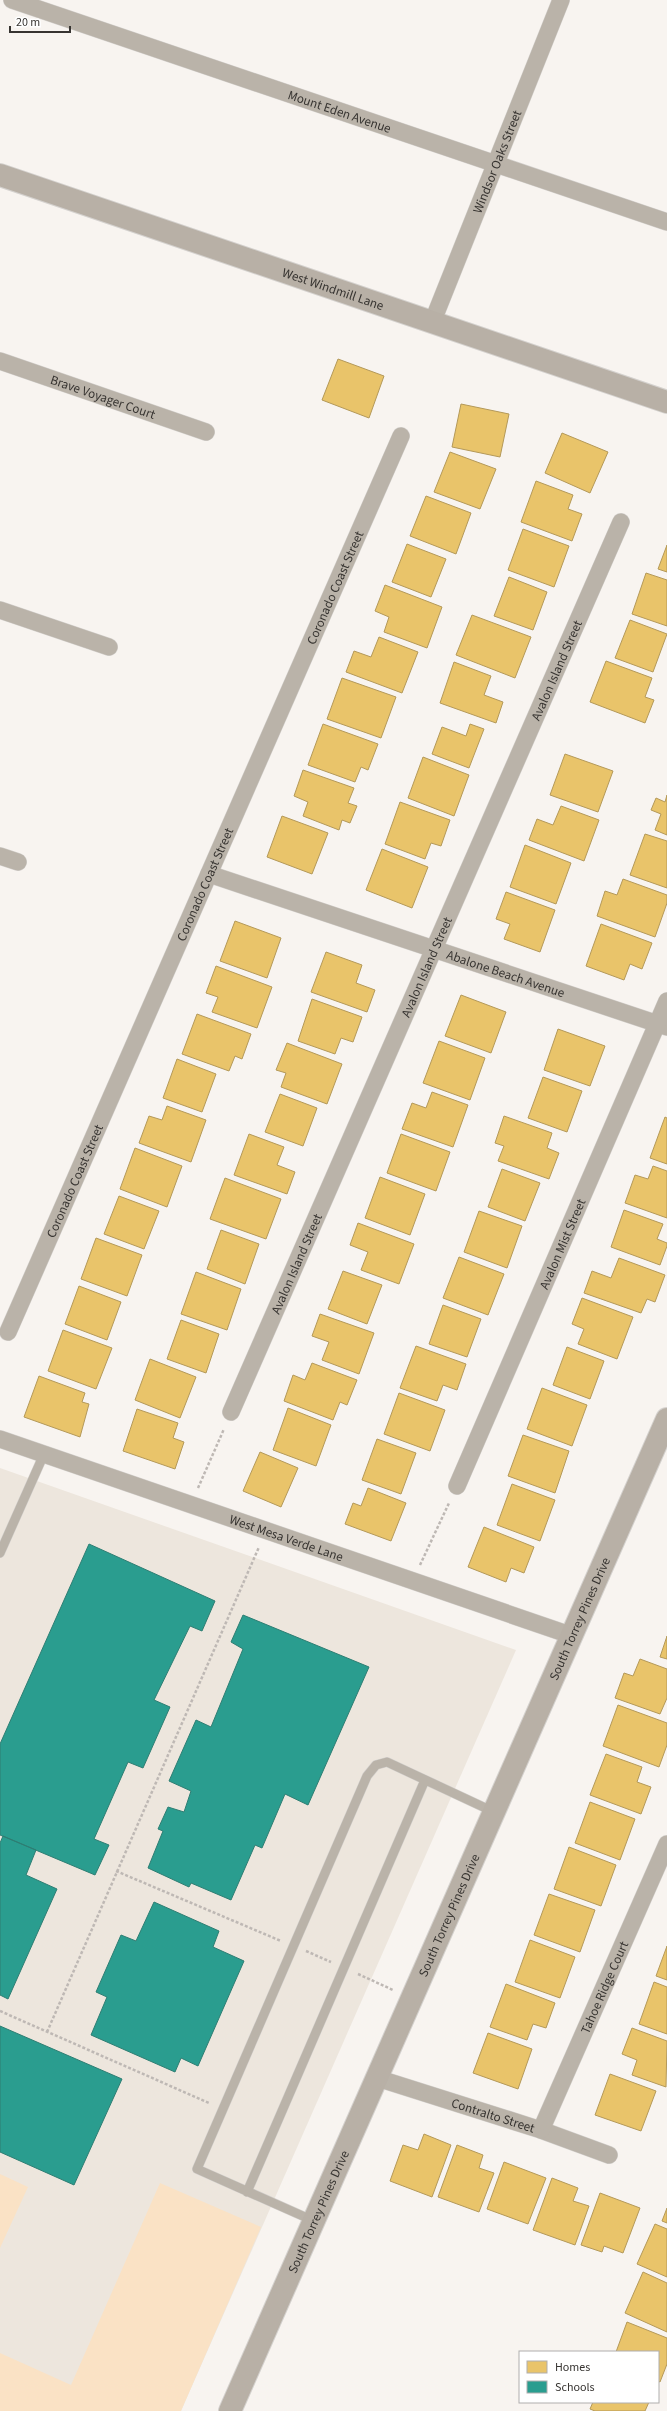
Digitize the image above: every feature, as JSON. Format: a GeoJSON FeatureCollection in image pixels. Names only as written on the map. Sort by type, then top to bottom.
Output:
{"type":"FeatureCollection","features":[{"type":"Feature","properties":{"kind":"street","name":"Mount Eden Avenue"},"geometry":{"type":"LineString","coordinates":[[12,0],[667,222]]}},
{"type":"Feature","properties":{"kind":"street","name":"Windsor Oaks Street"},"geometry":{"type":"LineString","coordinates":[[432,323],[561,0]]}},
{"type":"Feature","properties":{"kind":"street","name":"West Windmill Lane"},"geometry":{"type":"LineString","coordinates":[[0,175],[667,402]]}},
{"type":"Feature","properties":{"kind":"street","name":"Brave Voyager Court"},"geometry":{"type":"LineString","coordinates":[[0,361],[206,432]]}},
{"type":"Feature","properties":{"kind":"street","name":"Coronado Coast Street"},"geometry":{"type":"LineString","coordinates":[[8,1332],[401,436]]}},
{"type":"Feature","properties":{"kind":"street","name":"Avalon Island Street"},"geometry":{"type":"LineString","coordinates":[[231,1412],[621,522]]}},
{"type":"Feature","properties":{"kind":"street"},"geometry":{"type":"LineString","coordinates":[[0,610],[109,647]]}},
{"type":"Feature","properties":{"kind":"street"},"geometry":{"type":"LineString","coordinates":[[0,856],[18,862]]}},
{"type":"Feature","properties":{"kind":"street","name":"Abalone Beach Avenue"},"geometry":{"type":"LineString","coordinates":[[209,874],[662,1026]]}},
{"type":"Feature","properties":{"kind":"street","name":"Avalon Mist Street"},"geometry":{"type":"LineString","coordinates":[[457,1486],[662,1026],[667,1001]]}},
{"type":"Feature","properties":{"kind":"street","name":"South Torrey Pines Drive"},"geometry":{"type":"LineString","coordinates":[[230,2411],[573,1636],[667,1419]]}},
{"type":"Feature","properties":{"kind":"street","name":"West Mesa Verde Lane"},"geometry":{"type":"LineString","coordinates":[[0,1439],[573,1636]]}},
{"type":"Feature","properties":{"kind":"street","name":"Tahoe Ridge Court"},"geometry":{"type":"LineString","coordinates":[[541,2130],[667,1844]]}},
{"type":"Feature","properties":{"kind":"street","name":"Contralto Street"},"geometry":{"type":"LineString","coordinates":[[377,2078],[541,2130],[609,2155]]}},
{"type":"Feature","properties":{"kind":"lane"},"geometry":{"type":"LineString","coordinates":[[0,1553],[44,1454]]}},
{"type":"Feature","properties":{"kind":"lane"},"geometry":{"type":"LineString","coordinates":[[314,2221],[197,2169],[367,1776],[376,1764],[387,1762],[494,1812]]}},
{"type":"Feature","properties":{"kind":"lane"},"geometry":{"type":"LineString","coordinates":[[247,2192],[425,1780]]}},
{"type":"Feature","properties":{"kind":"path"},"geometry":{"type":"LineString","coordinates":[[192,1504],[231,1412]]}},
{"type":"Feature","properties":{"kind":"path"},"geometry":{"type":"LineString","coordinates":[[413,1580],[457,1486]]}},
{"type":"Feature","properties":{"kind":"path"},"geometry":{"type":"LineString","coordinates":[[47,2032],[116,1871],[267,1530]]}},
{"type":"Feature","properties":{"kind":"path"},"geometry":{"type":"LineString","coordinates":[[116,1871],[294,1946],[412,1998]]}},
{"type":"Feature","properties":{"kind":"path"},"geometry":{"type":"LineString","coordinates":[[0,2011],[223,2109]]}},
{"type":"Feature","properties":{"kind":"shaded area"},"geometry":{"type":"Polygon","coordinates":[[[0,1468],[516,1650],[181,2411],[0,2411],[0,1468]]]}},
{"type":"Feature","properties":{"kind":"shaded area"},"geometry":{"type":"Polygon","coordinates":[[[0,2174],[28,2187],[0,2248],[0,2174]]]}},
{"type":"Feature","properties":{"kind":"shaded area"},"geometry":{"type":"Polygon","coordinates":[[[160,2183],[261,2227],[181,2411],[0,2411],[0,2353],[71,2385],[160,2183]]]}},
{"type":"Feature","properties":{"kind":"building: Homes"},"geometry":{"type":"Polygon","coordinates":[[[338,359],[384,376],[369,418],[322,400],[338,359]]]}},
{"type":"Feature","properties":{"kind":"building: Homes"},"geometry":{"type":"Polygon","coordinates":[[[461,404],[509,414],[500,457],[452,447],[461,404]]]}},
{"type":"Feature","properties":{"kind":"building: Homes"},"geometry":{"type":"Polygon","coordinates":[[[562,433],[608,452],[590,493],[545,473],[562,433]]]}},
{"type":"Feature","properties":{"kind":"building: Homes"},"geometry":{"type":"Polygon","coordinates":[[[450,452],[496,469],[480,509],[434,492],[450,452]]]}},
{"type":"Feature","properties":{"kind":"building: Homes"},"geometry":{"type":"Polygon","coordinates":[[[536,481],[573,495],[568,509],[582,514],[572,541],[521,522],[536,481]]]}},
{"type":"Feature","properties":{"kind":"building: Homes"},"geometry":{"type":"Polygon","coordinates":[[[426,496],[471,513],[456,554],[410,536],[426,496]]]}},
{"type":"Feature","properties":{"kind":"building: Homes"},"geometry":{"type":"Polygon","coordinates":[[[523,529],[569,546],[554,587],[508,570],[523,529]]]}},
{"type":"Feature","properties":{"kind":"building: Homes"},"geometry":{"type":"Polygon","coordinates":[[[407,544],[446,559],[431,597],[392,582],[407,544]]]}},
{"type":"Feature","properties":{"kind":"building: Homes"},"geometry":{"type":"Polygon","coordinates":[[[667,545],[667,572],[658,569],[667,545]]]}},
{"type":"Feature","properties":{"kind":"building: Homes"},"geometry":{"type":"Polygon","coordinates":[[[646,573],[667,580],[667,626],[632,614],[646,573]]]}},
{"type":"Feature","properties":{"kind":"building: Homes"},"geometry":{"type":"Polygon","coordinates":[[[509,577],[547,592],[533,630],[494,616],[509,577]]]}},
{"type":"Feature","properties":{"kind":"building: Homes"},"geometry":{"type":"Polygon","coordinates":[[[385,585],[442,607],[427,648],[384,632],[389,617],[375,611],[385,585]]]}},
{"type":"Feature","properties":{"kind":"building: Homes"},"geometry":{"type":"Polygon","coordinates":[[[472,615],[531,637],[515,678],[456,655],[472,615]]]}},
{"type":"Feature","properties":{"kind":"building: Homes"},"geometry":{"type":"Polygon","coordinates":[[[630,620],[667,634],[653,672],[615,658],[630,620]]]}},
{"type":"Feature","properties":{"kind":"building: Homes"},"geometry":{"type":"Polygon","coordinates":[[[379,637],[418,652],[402,693],[346,672],[354,651],[371,657],[379,637]]]}},
{"type":"Feature","properties":{"kind":"building: Homes"},"geometry":{"type":"Polygon","coordinates":[[[606,661],[652,678],[645,697],[654,700],[645,723],[590,702],[606,661]]]}},
{"type":"Feature","properties":{"kind":"building: Homes"},"geometry":{"type":"Polygon","coordinates":[[[454,662],[491,676],[484,695],[503,702],[496,723],[440,703],[454,662]]]}},
{"type":"Feature","properties":{"kind":"building: Homes"},"geometry":{"type":"Polygon","coordinates":[[[342,678],[396,697],[381,738],[327,719],[342,678]]]}},
{"type":"Feature","properties":{"kind":"building: Homes"},"geometry":{"type":"Polygon","coordinates":[[[323,724],[378,744],[368,770],[361,767],[355,782],[308,765],[323,724]]]}},
{"type":"Feature","properties":{"kind":"building: Homes"},"geometry":{"type":"Polygon","coordinates":[[[470,724],[484,729],[469,768],[432,754],[442,727],[466,736],[470,724]]]}},
{"type":"Feature","properties":{"kind":"building: Homes"},"geometry":{"type":"Polygon","coordinates":[[[565,754],[613,771],[598,812],[550,795],[565,754]]]}},
{"type":"Feature","properties":{"kind":"building: Homes"},"geometry":{"type":"Polygon","coordinates":[[[423,757],[469,775],[454,816],[408,798],[423,757]]]}},
{"type":"Feature","properties":{"kind":"building: Homes"},"geometry":{"type":"Polygon","coordinates":[[[303,770],[354,788],[348,803],[357,806],[350,823],[342,820],[339,830],[303,816],[308,802],[294,796],[303,770]]]}},
{"type":"Feature","properties":{"kind":"building: Homes"},"geometry":{"type":"Polygon","coordinates":[[[667,795],[667,835],[655,830],[661,814],[651,810],[656,798],[665,802],[667,795]]]}},
{"type":"Feature","properties":{"kind":"building: Homes"},"geometry":{"type":"Polygon","coordinates":[[[400,802],[450,820],[441,846],[431,843],[425,859],[385,844],[400,802]]]}},
{"type":"Feature","properties":{"kind":"building: Homes"},"geometry":{"type":"Polygon","coordinates":[[[561,806],[599,820],[584,861],[529,840],[537,819],[553,825],[561,806]]]}},
{"type":"Feature","properties":{"kind":"building: Homes"},"geometry":{"type":"Polygon","coordinates":[[[282,816],[328,833],[312,874],[267,857],[282,816]]]}},
{"type":"Feature","properties":{"kind":"building: Homes"},"geometry":{"type":"Polygon","coordinates":[[[645,834],[667,841],[667,888],[630,875],[645,834]]]}},
{"type":"Feature","properties":{"kind":"building: Homes"},"geometry":{"type":"Polygon","coordinates":[[[525,845],[571,863],[556,904],[510,887],[525,845]]]}},
{"type":"Feature","properties":{"kind":"building: Homes"},"geometry":{"type":"Polygon","coordinates":[[[382,849],[428,867],[412,908],[366,890],[382,849]]]}},
{"type":"Feature","properties":{"kind":"building: Homes"},"geometry":{"type":"Polygon","coordinates":[[[623,879],[667,895],[667,903],[655,937],[597,916],[605,891],[617,895],[623,879]]]}},
{"type":"Feature","properties":{"kind":"building: Homes"},"geometry":{"type":"Polygon","coordinates":[[[506,892],[555,910],[540,952],[504,939],[510,924],[496,919],[506,892]]]}},
{"type":"Feature","properties":{"kind":"building: Homes"},"geometry":{"type":"Polygon","coordinates":[[[235,921],[281,938],[267,978],[220,961],[235,921]]]}},
{"type":"Feature","properties":{"kind":"building: Homes"},"geometry":{"type":"Polygon","coordinates":[[[601,924],[652,943],[642,969],[630,964],[624,980],[586,966],[601,924]]]}},
{"type":"Feature","properties":{"kind":"building: Homes"},"geometry":{"type":"Polygon","coordinates":[[[326,952],[362,965],[356,983],[375,990],[367,1012],[311,992],[326,952]]]}},
{"type":"Feature","properties":{"kind":"building: Homes"},"geometry":{"type":"Polygon","coordinates":[[[216,966],[272,987],[257,1028],[212,1012],[218,997],[206,993],[216,966]]]}},
{"type":"Feature","properties":{"kind":"building: Homes"},"geometry":{"type":"Polygon","coordinates":[[[461,995],[506,1012],[491,1053],[445,1036],[461,995]]]}},
{"type":"Feature","properties":{"kind":"building: Homes"},"geometry":{"type":"Polygon","coordinates":[[[312,999],[362,1017],[353,1042],[341,1038],[335,1054],[298,1041],[312,999]]]}},
{"type":"Feature","properties":{"kind":"building: Homes"},"geometry":{"type":"Polygon","coordinates":[[[197,1014],[251,1034],[242,1059],[235,1056],[229,1071],[182,1054],[197,1014]]]}},
{"type":"Feature","properties":{"kind":"building: Homes"},"geometry":{"type":"Polygon","coordinates":[[[558,1029],[605,1046],[590,1086],[544,1070],[558,1029]]]}},
{"type":"Feature","properties":{"kind":"building: Homes"},"geometry":{"type":"Polygon","coordinates":[[[439,1041],[485,1058],[470,1100],[423,1083],[439,1041]]]}},
{"type":"Feature","properties":{"kind":"building: Homes"},"geometry":{"type":"Polygon","coordinates":[[[287,1043],[342,1064],[327,1104],[281,1087],[286,1073],[276,1070],[287,1043]]]}},
{"type":"Feature","properties":{"kind":"building: Homes"},"geometry":{"type":"Polygon","coordinates":[[[177,1059],[216,1074],[202,1112],[163,1098],[177,1059]]]}},
{"type":"Feature","properties":{"kind":"building: Homes"},"geometry":{"type":"Polygon","coordinates":[[[543,1077],[582,1091],[567,1132],[528,1118],[543,1077]]]}},
{"type":"Feature","properties":{"kind":"building: Homes"},"geometry":{"type":"Polygon","coordinates":[[[432,1092],[468,1105],[453,1147],[402,1129],[412,1103],[426,1108],[432,1092]]]}},
{"type":"Feature","properties":{"kind":"building: Homes"},"geometry":{"type":"Polygon","coordinates":[[[280,1094],[317,1108],[303,1146],[265,1132],[280,1094]]]}},
{"type":"Feature","properties":{"kind":"building: Homes"},"geometry":{"type":"Polygon","coordinates":[[[167,1106],[206,1120],[191,1162],[139,1143],[149,1116],[162,1120],[167,1106]]]}},
{"type":"Feature","properties":{"kind":"building: Homes"},"geometry":{"type":"Polygon","coordinates":[[[504,1116],[552,1133],[547,1148],[559,1153],[549,1179],[498,1161],[504,1146],[495,1143],[504,1116]]]}},
{"type":"Feature","properties":{"kind":"building: Homes"},"geometry":{"type":"Polygon","coordinates":[[[665,1117],[667,1118],[667,1164],[650,1158],[665,1117]]]}},
{"type":"Feature","properties":{"kind":"building: Homes"},"geometry":{"type":"Polygon","coordinates":[[[249,1134],[284,1147],[277,1165],[295,1172],[287,1194],[234,1175],[249,1134]]]}},
{"type":"Feature","properties":{"kind":"building: Homes"},"geometry":{"type":"Polygon","coordinates":[[[401,1134],[450,1152],[436,1191],[387,1173],[401,1134]]]}},
{"type":"Feature","properties":{"kind":"building: Homes"},"geometry":{"type":"Polygon","coordinates":[[[135,1148],[182,1166],[167,1207],[120,1189],[135,1148]]]}},
{"type":"Feature","properties":{"kind":"building: Homes"},"geometry":{"type":"Polygon","coordinates":[[[653,1166],[667,1171],[667,1218],[625,1203],[635,1175],[648,1179],[653,1166]]]}},
{"type":"Feature","properties":{"kind":"building: Homes"},"geometry":{"type":"Polygon","coordinates":[[[502,1169],[540,1183],[525,1221],[488,1207],[502,1169]]]}},
{"type":"Feature","properties":{"kind":"building: Homes"},"geometry":{"type":"Polygon","coordinates":[[[380,1177],[425,1194],[410,1235],[365,1218],[380,1177]]]}},
{"type":"Feature","properties":{"kind":"building: Homes"},"geometry":{"type":"Polygon","coordinates":[[[225,1178],[281,1199],[266,1239],[210,1219],[225,1178]]]}},
{"type":"Feature","properties":{"kind":"building: Homes"},"geometry":{"type":"Polygon","coordinates":[[[119,1196],[159,1211],[144,1249],[104,1234],[119,1196]]]}},
{"type":"Feature","properties":{"kind":"building: Homes"},"geometry":{"type":"Polygon","coordinates":[[[624,1210],[663,1224],[657,1239],[667,1243],[667,1246],[660,1265],[611,1247],[624,1210]]]}},
{"type":"Feature","properties":{"kind":"building: Homes"},"geometry":{"type":"Polygon","coordinates":[[[479,1211],[522,1226],[507,1268],[464,1252],[479,1211]]]}},
{"type":"Feature","properties":{"kind":"building: Homes"},"geometry":{"type":"Polygon","coordinates":[[[358,1223],[414,1244],[399,1284],[361,1270],[368,1252],[350,1245],[358,1223]]]}},
{"type":"Feature","properties":{"kind":"building: Homes"},"geometry":{"type":"Polygon","coordinates":[[[221,1230],[259,1244],[245,1284],[207,1269],[221,1230]]]}},
{"type":"Feature","properties":{"kind":"building: Homes"},"geometry":{"type":"Polygon","coordinates":[[[96,1238],[142,1255],[127,1296],[81,1279],[96,1238]]]}},
{"type":"Feature","properties":{"kind":"building: Homes"},"geometry":{"type":"Polygon","coordinates":[[[459,1257],[504,1274],[488,1315],[443,1298],[459,1257]]]}},
{"type":"Feature","properties":{"kind":"building: Homes"},"geometry":{"type":"Polygon","coordinates":[[[619,1258],[665,1275],[655,1302],[647,1299],[641,1313],[584,1293],[592,1271],[611,1278],[619,1258]]]}},
{"type":"Feature","properties":{"kind":"building: Homes"},"geometry":{"type":"Polygon","coordinates":[[[343,1271],[382,1285],[367,1324],[328,1309],[343,1271]]]}},
{"type":"Feature","properties":{"kind":"building: Homes"},"geometry":{"type":"Polygon","coordinates":[[[196,1272],[241,1289],[227,1330],[181,1314],[196,1272]]]}},
{"type":"Feature","properties":{"kind":"building: Homes"},"geometry":{"type":"Polygon","coordinates":[[[79,1286],[121,1302],[107,1340],[65,1324],[79,1286]]]}},
{"type":"Feature","properties":{"kind":"building: Homes"},"geometry":{"type":"Polygon","coordinates":[[[582,1298],[633,1317],[617,1359],[578,1344],[584,1329],[572,1324],[582,1298]]]}},
{"type":"Feature","properties":{"kind":"building: Homes"},"geometry":{"type":"Polygon","coordinates":[[[443,1305],[481,1319],[467,1357],[429,1344],[443,1305]]]}},
{"type":"Feature","properties":{"kind":"building: Homes"},"geometry":{"type":"Polygon","coordinates":[[[320,1314],[374,1333],[359,1374],[322,1360],[329,1342],[312,1336],[320,1314]]]}},
{"type":"Feature","properties":{"kind":"building: Homes"},"geometry":{"type":"Polygon","coordinates":[[[181,1320],[219,1334],[206,1373],[167,1359],[181,1320]]]}},
{"type":"Feature","properties":{"kind":"building: Homes"},"geometry":{"type":"Polygon","coordinates":[[[63,1330],[112,1348],[96,1389],[48,1371],[63,1330]]]}},
{"type":"Feature","properties":{"kind":"building: Homes"},"geometry":{"type":"Polygon","coordinates":[[[416,1346],[466,1364],[457,1390],[443,1385],[437,1401],[400,1388],[416,1346]]]}},
{"type":"Feature","properties":{"kind":"building: Homes"},"geometry":{"type":"Polygon","coordinates":[[[567,1347],[604,1361],[590,1399],[553,1385],[567,1347]]]}},
{"type":"Feature","properties":{"kind":"building: Homes"},"geometry":{"type":"Polygon","coordinates":[[[150,1359],[196,1377],[180,1418],[135,1400],[150,1359]]]}},
{"type":"Feature","properties":{"kind":"building: Homes"},"geometry":{"type":"Polygon","coordinates":[[[312,1363],[357,1380],[347,1405],[340,1402],[333,1420],[284,1401],[293,1375],[305,1380],[312,1363]]]}},
{"type":"Feature","properties":{"kind":"building: Homes"},"geometry":{"type":"Polygon","coordinates":[[[39,1376],[85,1393],[82,1402],[89,1404],[80,1437],[24,1417],[39,1376]]]}},
{"type":"Feature","properties":{"kind":"building: Homes"},"geometry":{"type":"Polygon","coordinates":[[[542,1388],[587,1405],[572,1446],[527,1429],[542,1388]]]}},
{"type":"Feature","properties":{"kind":"building: Homes"},"geometry":{"type":"Polygon","coordinates":[[[399,1393],[445,1410],[430,1451],[384,1434],[399,1393]]]}},
{"type":"Feature","properties":{"kind":"building: Homes"},"geometry":{"type":"Polygon","coordinates":[[[288,1408],[331,1425],[316,1466],[273,1450],[288,1408]]]}},
{"type":"Feature","properties":{"kind":"building: Homes"},"geometry":{"type":"Polygon","coordinates":[[[137,1409],[178,1423],[173,1438],[184,1442],[175,1469],[123,1451],[137,1409]]]}},
{"type":"Feature","properties":{"kind":"building: Homes"},"geometry":{"type":"Polygon","coordinates":[[[523,1435],[569,1451],[555,1493],[508,1476],[523,1435]]]}},
{"type":"Feature","properties":{"kind":"building: Homes"},"geometry":{"type":"Polygon","coordinates":[[[377,1439],[416,1453],[401,1494],[362,1480],[377,1439]]]}},
{"type":"Feature","properties":{"kind":"building: Homes"},"geometry":{"type":"Polygon","coordinates":[[[260,1452],[298,1468],[281,1507],[243,1491],[260,1452]]]}},
{"type":"Feature","properties":{"kind":"building: Homes"},"geometry":{"type":"Polygon","coordinates":[[[512,1484],[555,1500],[540,1541],[497,1525],[512,1484]]]}},
{"type":"Feature","properties":{"kind":"building: Homes"},"geometry":{"type":"Polygon","coordinates":[[[368,1488],[406,1503],[391,1541],[345,1524],[353,1503],[361,1506],[368,1488]]]}},
{"type":"Feature","properties":{"kind":"building: Homes"},"geometry":{"type":"Polygon","coordinates":[[[484,1527],[534,1547],[524,1573],[511,1568],[506,1582],[468,1567],[484,1527]]]}},
{"type":"Feature","properties":{"kind":"building: Homes"},"geometry":{"type":"Polygon","coordinates":[[[667,1636],[667,1659],[660,1657],[667,1636]]]}},
{"type":"Feature","properties":{"kind":"building: Homes"},"geometry":{"type":"Polygon","coordinates":[[[640,1659],[667,1669],[667,1698],[660,1714],[615,1698],[624,1673],[633,1676],[640,1659]]]}},
{"type":"Feature","properties":{"kind":"building: Homes"},"geometry":{"type":"Polygon","coordinates":[[[618,1705],[667,1723],[667,1745],[659,1767],[603,1746],[618,1705]]]}},
{"type":"Feature","properties":{"kind":"building: Homes"},"geometry":{"type":"Polygon","coordinates":[[[606,1754],[642,1767],[637,1782],[651,1787],[641,1814],[590,1795],[606,1754]]]}},
{"type":"Feature","properties":{"kind":"building: Homes"},"geometry":{"type":"Polygon","coordinates":[[[590,1802],[635,1819],[620,1860],[575,1843],[590,1802]]]}},
{"type":"Feature","properties":{"kind":"building: Homes"},"geometry":{"type":"Polygon","coordinates":[[[569,1847],[616,1865],[601,1906],[554,1889],[569,1847]]]}},
{"type":"Feature","properties":{"kind":"building: Homes"},"geometry":{"type":"Polygon","coordinates":[[[549,1894],[595,1910],[580,1952],[534,1935],[549,1894]]]}},
{"type":"Feature","properties":{"kind":"building: Homes"},"geometry":{"type":"Polygon","coordinates":[[[530,1940],[575,1957],[560,1998],[515,1982],[530,1940]]]}},
{"type":"Feature","properties":{"kind":"building: Homes"},"geometry":{"type":"Polygon","coordinates":[[[667,1946],[667,1980],[656,1976],[667,1946]]]}},
{"type":"Feature","properties":{"kind":"building: Homes"},"geometry":{"type":"Polygon","coordinates":[[[654,1982],[667,1987],[667,2034],[639,2024],[654,1982]]]}},
{"type":"Feature","properties":{"kind":"building: Homes"},"geometry":{"type":"Polygon","coordinates":[[[506,1984],[555,2003],[546,2028],[533,2024],[527,2040],[490,2027],[506,1984]]]}},
{"type":"Feature","properties":{"kind":"building: Homes"},"geometry":{"type":"Polygon","coordinates":[[[632,2028],[667,2041],[666,2087],[632,2075],[637,2060],[622,2054],[632,2028]]]}},
{"type":"Feature","properties":{"kind":"building: Homes"},"geometry":{"type":"Polygon","coordinates":[[[488,2033],[532,2049],[518,2089],[473,2073],[488,2033]]]}},
{"type":"Feature","properties":{"kind":"building: Homes"},"geometry":{"type":"Polygon","coordinates":[[[610,2074],[656,2091],[641,2131],[595,2115],[610,2074]]]}},
{"type":"Feature","properties":{"kind":"building: Homes"},"geometry":{"type":"Polygon","coordinates":[[[424,2134],[451,2145],[432,2197],[390,2181],[403,2145],[418,2150],[424,2134]]]}},
{"type":"Feature","properties":{"kind":"building: Homes"},"geometry":{"type":"Polygon","coordinates":[[[457,2145],[483,2155],[479,2168],[494,2173],[479,2212],[438,2197],[457,2145]]]}},
{"type":"Feature","properties":{"kind":"building: Homes"},"geometry":{"type":"Polygon","coordinates":[[[504,2162],[546,2178],[528,2224],[487,2209],[504,2162]]]}},
{"type":"Feature","properties":{"kind":"building: Homes"},"geometry":{"type":"Polygon","coordinates":[[[552,2178],[578,2188],[573,2201],[589,2206],[575,2245],[533,2230],[552,2178]]]}},
{"type":"Feature","properties":{"kind":"building: Homes"},"geometry":{"type":"Polygon","coordinates":[[[600,2193],[640,2208],[623,2253],[604,2246],[602,2252],[581,2245],[600,2193]]]}},
{"type":"Feature","properties":{"kind":"building: Homes"},"geometry":{"type":"Polygon","coordinates":[[[667,2208],[667,2223],[662,2221],[667,2208]]]}},
{"type":"Feature","properties":{"kind":"building: Homes"},"geometry":{"type":"Polygon","coordinates":[[[655,2224],[667,2229],[667,2277],[637,2264],[655,2224]]]}},
{"type":"Feature","properties":{"kind":"building: Homes"},"geometry":{"type":"Polygon","coordinates":[[[643,2272],[667,2283],[667,2332],[625,2313],[643,2272]]]}},
{"type":"Feature","properties":{"kind":"building: Homes"},"geometry":{"type":"Polygon","coordinates":[[[627,2322],[667,2338],[667,2364],[660,2382],[659,2351],[616,2351],[627,2322]]]}},
{"type":"Feature","properties":{"kind":"building: Homes"},"geometry":{"type":"Polygon","coordinates":[[[593,2403],[649,2403],[645,2411],[595,2411],[590,2409],[593,2403]]]}},
{"type":"Feature","properties":{"kind":"building: Schools"},"geometry":{"type":"Polygon","coordinates":[[[89,1544],[215,1601],[202,1631],[190,1626],[154,1700],[170,1707],[143,1768],[128,1762],[94,1839],[109,1845],[95,1875],[0,1835],[0,1744],[89,1544]]]}},
{"type":"Feature","properties":{"kind":"building: Schools"},"geometry":{"type":"Polygon","coordinates":[[[243,1615],[369,1667],[308,1805],[285,1794],[262,1848],[255,1845],[231,1900],[191,1883],[189,1887],[148,1868],[163,1831],[158,1829],[168,1807],[184,1812],[191,1791],[169,1781],[196,1720],[211,1727],[243,1649],[231,1642],[243,1615]]]}},
{"type":"Feature","properties":{"kind":"building: Schools"},"geometry":{"type":"Polygon","coordinates":[[[3,1836],[36,1850],[26,1875],[57,1889],[8,1999],[0,1995],[0,1843],[3,1836]]]}},
{"type":"Feature","properties":{"kind":"building: Schools"},"geometry":{"type":"Polygon","coordinates":[[[154,1902],[219,1931],[213,1947],[244,1961],[198,2066],[181,2058],[175,2072],[91,2035],[107,1997],[96,1992],[121,1935],[136,1941],[154,1902]]]}},
{"type":"Feature","properties":{"kind":"building: Schools"},"geometry":{"type":"Polygon","coordinates":[[[0,2026],[122,2079],[74,2185],[0,2152],[0,2026]]]}}]}
